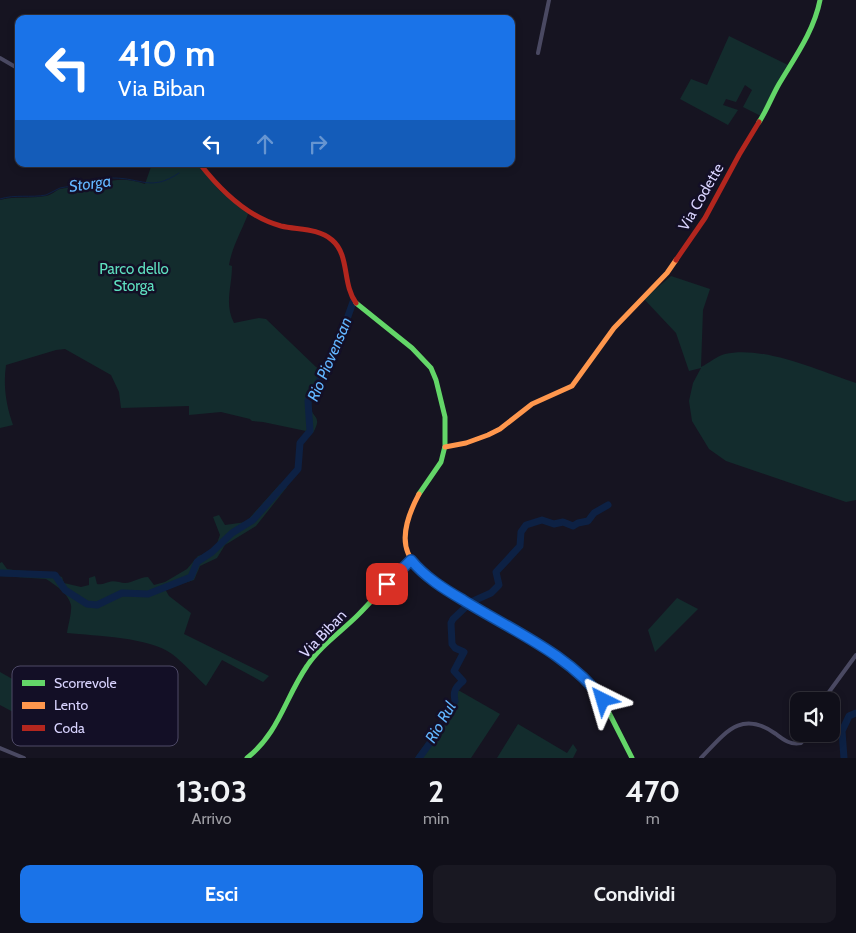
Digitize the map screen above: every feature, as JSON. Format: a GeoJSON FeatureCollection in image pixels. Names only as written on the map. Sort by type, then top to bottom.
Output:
{"type":"FeatureCollection","features":[{"type":"Feature","properties":{"kind":"street"},"geometry":{"type":"LineString","coordinates":[[538,53],[549,0]]}},
{"type":"Feature","properties":{"kind":"street","name":"Via Codette"},"geometry":{"type":"LineString","coordinates":[[445,447],[466,443],[488,435],[500,429],[532,404],[572,386],[614,328],[667,273],[694,235],[810,31],[817,16],[820,0]]}},
{"type":"Feature","properties":{"kind":"street"},"geometry":{"type":"LineString","coordinates":[[0,58],[15,67]]}},
{"type":"Feature","properties":{"kind":"street"},"geometry":{"type":"LineString","coordinates":[[202,167],[225,193],[265,220],[317,232],[333,241],[342,254],[348,291],[356,303],[421,356],[431,368],[442,399],[445,415],[444,457],[421,491],[408,522],[406,542],[411,560],[434,581],[540,646],[584,678],[603,700],[632,758]]}},
{"type":"Feature","properties":{"kind":"street","name":"Via Biban"},"geometry":{"type":"LineString","coordinates":[[248,758],[264,743],[302,675],[316,656],[411,560]]}},
{"type":"Feature","properties":{"kind":"street"},"geometry":{"type":"LineString","coordinates":[[828,692],[856,655]]}},
{"type":"Feature","properties":{"kind":"street"},"geometry":{"type":"LineString","coordinates":[[701,758],[733,727],[745,723],[752,722],[762,725],[792,744],[802,742]]}},
{"type":"Feature","properties":{"kind":"street"},"geometry":{"type":"LineString","coordinates":[[0,748],[24,758]]}},
{"type":"Feature","properties":{"kind":"green space"},"geometry":{"type":"Polygon","coordinates":[[[729,36],[790,66],[763,117],[743,107],[752,90],[745,85],[736,102],[726,99],[723,105],[738,110],[728,125],[680,99],[691,79],[707,85],[729,36]]]}},
{"type":"Feature","properties":{"kind":"green space","name":"Parco dello Storga"},"geometry":{"type":"Polygon","coordinates":[[[151,167],[200,167],[220,191],[249,211],[229,265],[232,266],[229,302],[231,316],[234,323],[259,318],[266,319],[316,367],[329,374],[315,394],[312,403],[312,411],[317,420],[313,433],[310,431],[308,434],[306,431],[252,421],[221,412],[189,415],[189,406],[121,408],[119,392],[111,375],[65,349],[6,365],[6,395],[13,425],[0,428],[0,200],[46,196],[60,189],[84,187],[114,180],[136,181],[145,184],[151,167]]]}},
{"type":"Feature","properties":{"kind":"green space"},"geometry":{"type":"Polygon","coordinates":[[[671,276],[710,289],[703,310],[701,367],[725,354],[740,352],[756,353],[808,366],[856,383],[856,500],[846,502],[726,461],[709,449],[692,421],[689,401],[693,383],[701,368],[689,371],[676,333],[644,299],[671,276]]]}},
{"type":"Feature","properties":{"kind":"green space"},"geometry":{"type":"Polygon","coordinates":[[[286,483],[287,487],[256,526],[225,545],[217,558],[200,566],[194,580],[165,589],[169,596],[191,613],[184,634],[269,676],[263,682],[222,660],[206,686],[172,654],[162,648],[122,638],[67,633],[71,605],[61,590],[46,579],[0,576],[0,563],[2,562],[7,569],[55,575],[62,577],[64,583],[81,587],[89,585],[89,578],[95,576],[97,584],[113,581],[128,583],[148,577],[154,585],[165,582],[187,569],[198,556],[205,554],[216,546],[220,535],[213,517],[219,515],[225,525],[246,522],[280,484],[286,483]]]}},
{"type":"Feature","properties":{"kind":"green space"},"geometry":{"type":"Polygon","coordinates":[[[677,598],[698,609],[655,652],[648,630],[677,598]]]}},
{"type":"Feature","properties":{"kind":"green space"},"geometry":{"type":"Polygon","coordinates":[[[0,672],[12,679],[12,711],[0,705],[0,672]]]}},
{"type":"Feature","properties":{"kind":"green space"},"geometry":{"type":"Polygon","coordinates":[[[458,690],[500,714],[471,758],[415,758],[429,739],[458,690]]]}},
{"type":"Feature","properties":{"kind":"green space"},"geometry":{"type":"Polygon","coordinates":[[[518,724],[567,753],[573,744],[577,750],[573,758],[497,758],[518,724]]]}},
{"type":"Feature","properties":{"kind":"waterway","name":"Storga"},"geometry":{"type":"LineString","coordinates":[[0,199],[46,195],[60,188],[113,178],[146,183],[161,182],[179,173]]}},
{"type":"Feature","properties":{"kind":"waterway","name":"Rio Piovensan"},"geometry":{"type":"LineString","coordinates":[[0,573],[55,575],[65,590],[87,604],[97,605],[122,593],[148,594],[191,577],[197,562],[212,552],[232,533],[253,520],[298,469],[300,443],[310,431],[308,401],[335,353],[353,302]]}},
{"type":"Feature","properties":{"kind":"waterway","name":"Rio Rul"},"geometry":{"type":"LineString","coordinates":[[419,758],[455,701],[455,690],[463,681],[454,671],[464,652],[455,648],[452,644],[451,623],[453,619],[471,602],[491,593],[499,585],[496,572],[520,546],[521,532],[526,525],[542,520],[554,524],[563,522],[573,526],[588,521],[594,513],[608,505]]}},
{"type":"Feature","properties":{"kind":"waterway"},"geometry":{"type":"LineString","coordinates":[[844,758],[842,731],[849,716],[856,713]]}},
{"type":"Feature","properties":{"kind":"traffic: fast"},"geometry":{"type":"LineString","coordinates":[[759,122],[809,33],[820,0]]}},
{"type":"Feature","properties":{"kind":"traffic: fast"},"geometry":{"type":"LineString","coordinates":[[356,303],[412,348],[431,368],[436,380],[445,417],[445,446],[441,462],[419,494]]}},
{"type":"Feature","properties":{"kind":"traffic: fast"},"geometry":{"type":"LineString","coordinates":[[247,758],[267,738],[299,678],[312,659],[411,560]]}},
{"type":"Feature","properties":{"kind":"traffic: fast"},"geometry":{"type":"LineString","coordinates":[[578,672],[602,699],[632,758]]}},
{"type":"Feature","properties":{"kind":"traffic: slow"},"geometry":{"type":"LineString","coordinates":[[445,447],[466,443],[488,435],[500,429],[532,404],[572,386],[614,328],[667,273],[676,260]]}},
{"type":"Feature","properties":{"kind":"traffic: slow"},"geometry":{"type":"LineString","coordinates":[[419,494],[409,515],[405,538],[408,553],[415,565],[441,588],[543,647],[578,672]]}},
{"type":"Feature","properties":{"kind":"traffic: jam"},"geometry":{"type":"LineString","coordinates":[[676,260],[705,218],[759,122]]}},
{"type":"Feature","properties":{"kind":"traffic: jam"},"geometry":{"type":"LineString","coordinates":[[203,167],[226,193],[246,210],[269,222],[321,233],[332,240],[338,246],[341,253],[349,287],[356,303]]}},
{"type":"Feature","properties":{"kind":"route"},"geometry":{"type":"LineString","coordinates":[[387,584],[411,560],[443,588],[540,646],[569,666],[596,690],[603,700]]}}]}
